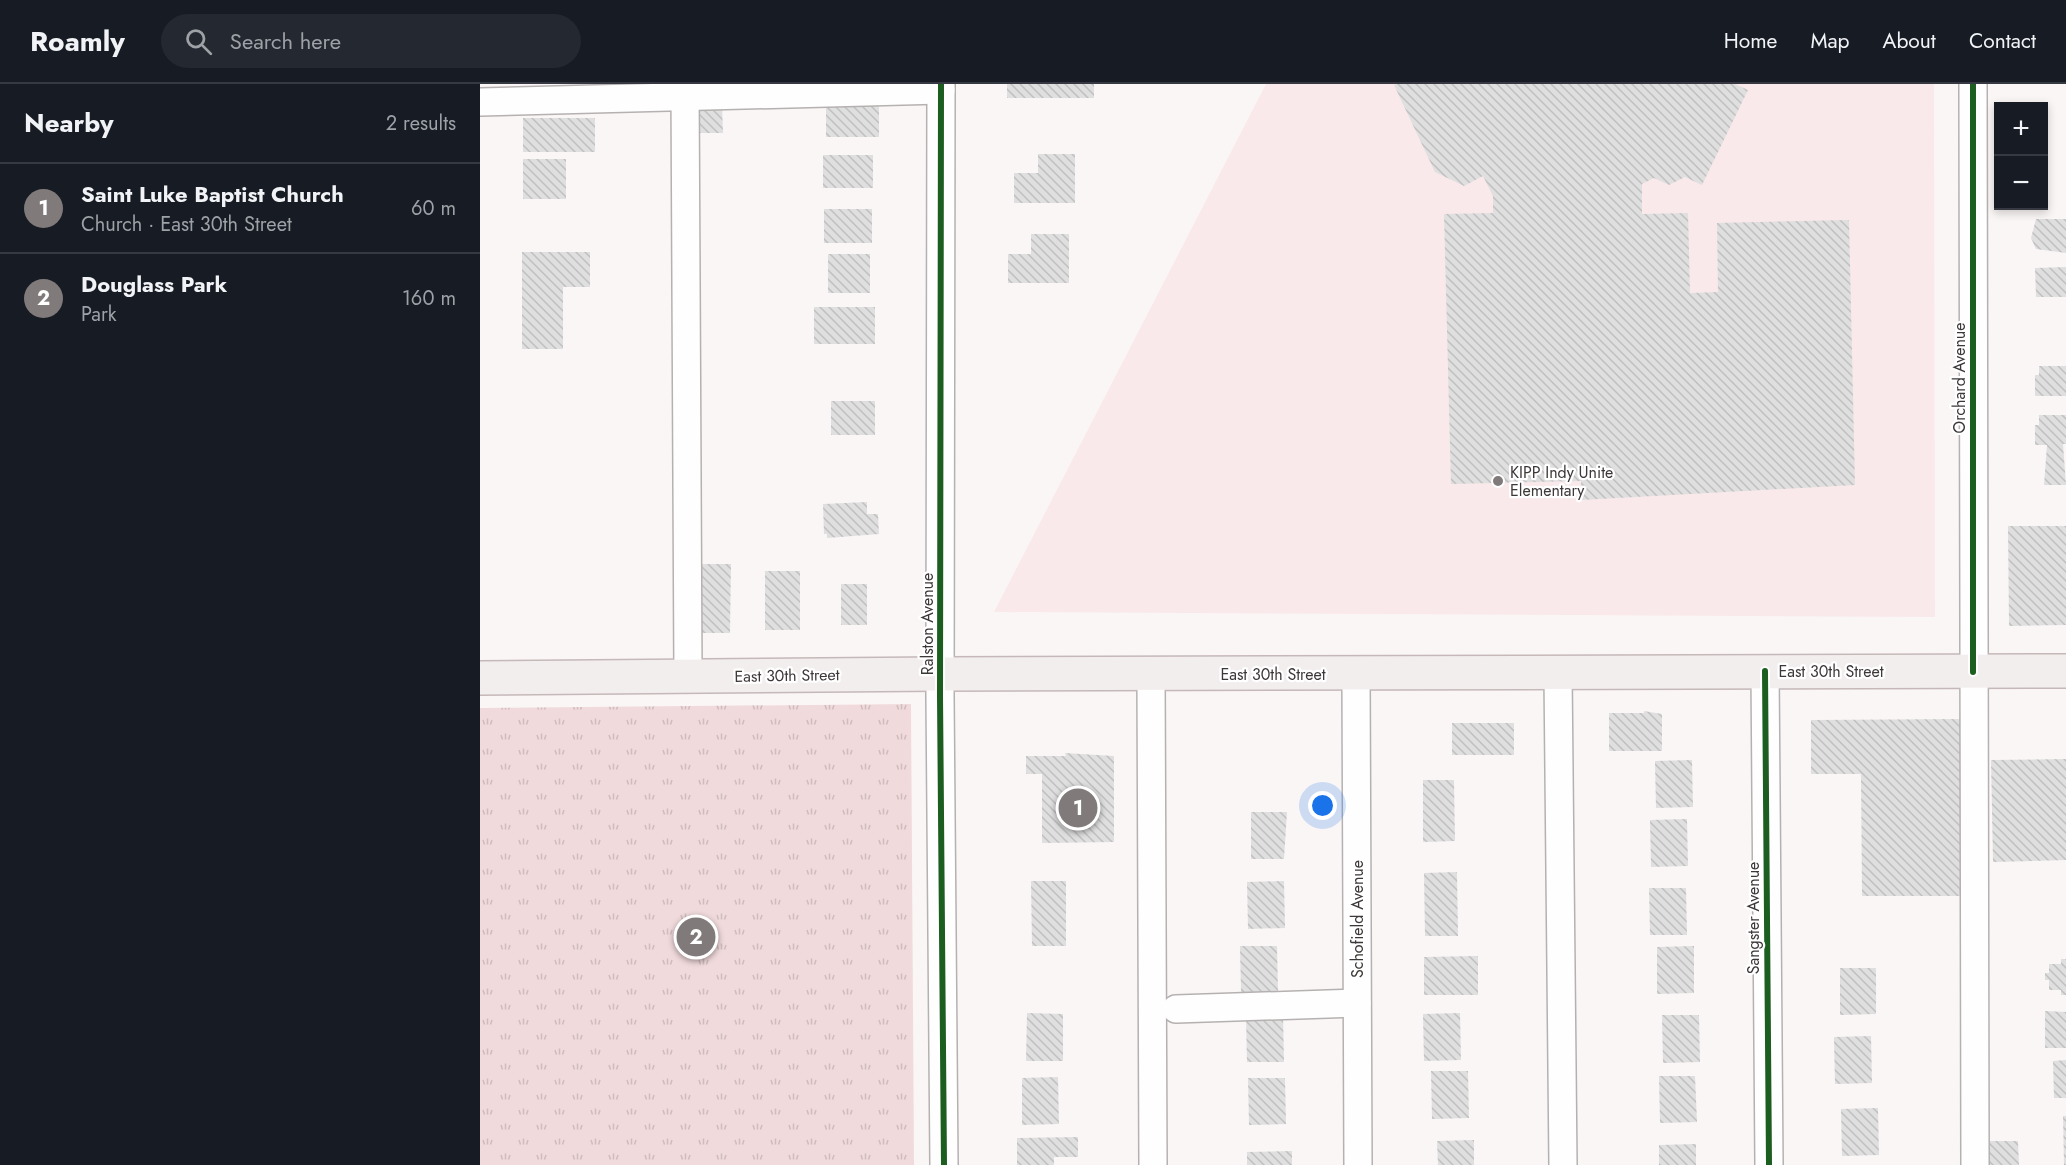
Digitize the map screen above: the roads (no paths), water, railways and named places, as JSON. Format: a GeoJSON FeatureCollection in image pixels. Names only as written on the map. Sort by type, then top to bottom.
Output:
{"type":"FeatureCollection","features":[{"type":"Feature","properties":{"kind":"main road","name":"East 30th Street"},"geometry":{"type":"LineString","coordinates":[[480,678],[940,674],[2066,672]]}},
{"type":"Feature","properties":{"kind":"street","name":"Orchard Avenue"},"geometry":{"type":"LineString","coordinates":[[1973,84],[1975,1165]]}},
{"type":"Feature","properties":{"kind":"street"},"geometry":{"type":"LineString","coordinates":[[480,102],[685,91],[941,87]]}},
{"type":"Feature","properties":{"kind":"street","name":"Ralston Avenue"},"geometry":{"type":"LineString","coordinates":[[941,87],[940,674],[944,1165]]}},
{"type":"Feature","properties":{"kind":"street"},"geometry":{"type":"LineString","coordinates":[[685,91],[688,676]]}},
{"type":"Feature","properties":{"kind":"street","name":"Sangster Avenue"},"geometry":{"type":"LineString","coordinates":[[1765,671],[1769,1165]]}},
{"type":"Feature","properties":{"kind":"street"},"geometry":{"type":"LineString","coordinates":[[1558,673],[1563,1165]]}},
{"type":"Feature","properties":{"kind":"street"},"geometry":{"type":"LineString","coordinates":[[1151,674],[1153,1165]]}},
{"type":"Feature","properties":{"kind":"street","name":"Schofield Avenue"},"geometry":{"type":"LineString","coordinates":[[1356,674],[1358,1165]]}},
{"type":"Feature","properties":{"kind":"street"},"geometry":{"type":"LineString","coordinates":[[1176,1009],[1358,1003]]}},
{"type":"Feature","properties":{"kind":"place","name":"KIPP Indy Unite Elementary"},"geometry":{"type":"Point","coordinates":[1498,481]}},
{"type":"Feature","properties":{"kind":"place","name":"Saint Luke Baptist Church"},"geometry":{"type":"Point","coordinates":[1078,808]}},
{"type":"Feature","properties":{"kind":"place","name":"Douglass Park"},"geometry":{"type":"Point","coordinates":[696,937]}}]}
